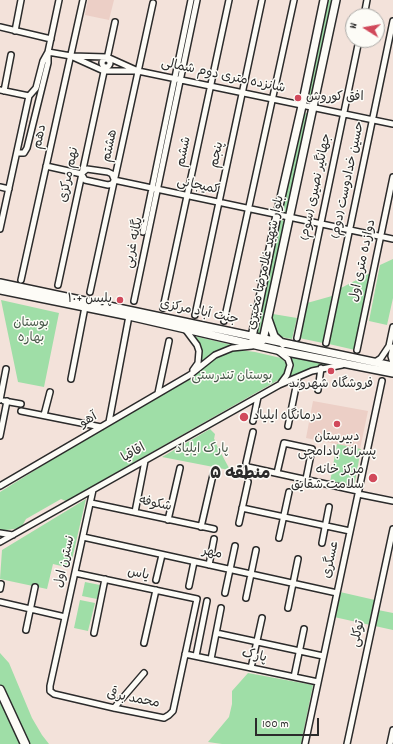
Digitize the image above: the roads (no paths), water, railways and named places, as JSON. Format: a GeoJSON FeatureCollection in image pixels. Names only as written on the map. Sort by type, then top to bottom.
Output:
{"type":"FeatureCollection","features":[{"type":"Feature","properties":{"kind":"highway"},"geometry":{"type":"LineString","coordinates":[[0,690],[25,744]]}},
{"type":"Feature","properties":{"kind":"main road","name":"بلوار شهید غلامرضا مخبری"},"geometry":{"type":"LineString","coordinates":[[324,0],[252,337],[256,345],[263,340],[336,0]]}},
{"type":"Feature","properties":{"kind":"main road","name":"جنت آباد مرکزی"},"geometry":{"type":"LineString","coordinates":[[0,283],[33,294],[85,307],[277,350],[393,373]]}},
{"type":"Feature","properties":{"kind":"main road","name":"جنت آباد مرکزی"},"geometry":{"type":"LineString","coordinates":[[0,290],[33,294],[393,366]]}},
{"type":"Feature","properties":{"kind":"main road"},"geometry":{"type":"LineString","coordinates":[[268,318],[274,336],[283,344]]}},
{"type":"Feature","properties":{"kind":"main road"},"geometry":{"type":"LineString","coordinates":[[239,334],[251,326],[256,319]]}},
{"type":"Feature","properties":{"kind":"street"},"geometry":{"type":"LineString","coordinates":[[15,31],[21,0]]}},
{"type":"Feature","properties":{"kind":"street"},"geometry":{"type":"LineString","coordinates":[[17,153],[24,153],[27,148],[48,62],[48,52],[59,0]]}},
{"type":"Feature","properties":{"kind":"street","name":"دهم"},"geometry":{"type":"LineString","coordinates":[[21,280],[83,0]]}},
{"type":"Feature","properties":{"kind":"street"},"geometry":{"type":"LineString","coordinates":[[178,79],[190,0]]}},
{"type":"Feature","properties":{"kind":"street"},"geometry":{"type":"LineString","coordinates":[[178,79],[197,0]]}},
{"type":"Feature","properties":{"kind":"street","name":"ششم"},"geometry":{"type":"LineString","coordinates":[[163,308],[229,0]]}},
{"type":"Feature","properties":{"kind":"street","name":"پنجم"},"geometry":{"type":"LineString","coordinates":[[195,314],[262,0]]}},
{"type":"Feature","properties":{"kind":"street"},"geometry":{"type":"LineString","coordinates":[[224,321],[294,0]]}},
{"type":"Feature","properties":{"kind":"street","name":"هشتم"},"geometry":{"type":"LineString","coordinates":[[90,292],[153,4]]}},
{"type":"Feature","properties":{"kind":"street"},"geometry":{"type":"LineString","coordinates":[[107,58],[115,22]]}},
{"type":"Feature","properties":{"kind":"street","name":"حسین خدادوست (دوم)"},"geometry":{"type":"LineString","coordinates":[[326,343],[393,22]]}},
{"type":"Feature","properties":{"kind":"street"},"geometry":{"type":"LineString","coordinates":[[0,27],[51,38]]}},
{"type":"Feature","properties":{"kind":"street","name":"جهانگیر نصیری (سوم)"},"geometry":{"type":"LineString","coordinates":[[297,338],[357,48]]}},
{"type":"Feature","properties":{"kind":"street"},"geometry":{"type":"LineString","coordinates":[[0,229],[29,96],[37,85],[43,60],[48,52]]}},
{"type":"Feature","properties":{"kind":"street","name":"شانزده متری دوم شمالی"},"geometry":{"type":"LineString","coordinates":[[48,52],[70,56],[107,58],[138,71]]}},
{"type":"Feature","properties":{"kind":"street"},"geometry":{"type":"LineString","coordinates":[[11,55],[2,90],[29,96]]}},
{"type":"Feature","properties":{"kind":"street","name":"شانزده متری دوم شمالی"},"geometry":{"type":"LineString","coordinates":[[70,56],[105,69],[138,71],[393,124]]}},
{"type":"Feature","properties":{"kind":"street","name":"نهم مرکزی"},"geometry":{"type":"LineString","coordinates":[[58,285],[105,69],[110,64],[107,58]]}},
{"type":"Feature","properties":{"kind":"street","name":"یگانه غربی"},"geometry":{"type":"LineString","coordinates":[[143,232],[178,79]]}},
{"type":"Feature","properties":{"kind":"street","name":"یگانه غربی"},"geometry":{"type":"LineString","coordinates":[[134,301],[158,190],[178,79]]}},
{"type":"Feature","properties":{"kind":"street"},"geometry":{"type":"LineString","coordinates":[[46,166],[82,174]]}},
{"type":"Feature","properties":{"kind":"street"},"geometry":{"type":"LineString","coordinates":[[87,169],[102,171],[112,174],[114,180],[112,184],[108,185],[87,181],[84,179],[82,174],[84,170],[87,169]]}},
{"type":"Feature","properties":{"kind":"street","name":"دوازده متری اول"},"geometry":{"type":"LineString","coordinates":[[357,350],[393,177]]}},
{"type":"Feature","properties":{"kind":"street","name":"کمیجانی"},"geometry":{"type":"LineString","coordinates":[[114,180],[393,239]]}},
{"type":"Feature","properties":{"kind":"street"},"geometry":{"type":"LineString","coordinates":[[0,187],[9,189]]}},
{"type":"Feature","properties":{"kind":"street"},"geometry":{"type":"LineString","coordinates":[[71,379],[85,307]]}},
{"type":"Feature","properties":{"kind":"street"},"geometry":{"type":"LineString","coordinates":[[109,422],[129,316]]}},
{"type":"Feature","properties":{"kind":"street"},"geometry":{"type":"LineString","coordinates":[[393,327],[388,346],[393,363]]}},
{"type":"Feature","properties":{"kind":"street"},"geometry":{"type":"LineString","coordinates":[[185,329],[200,351],[198,363],[190,375]]}},
{"type":"Feature","properties":{"kind":"street"},"geometry":{"type":"LineString","coordinates":[[158,393],[169,341]]}},
{"type":"Feature","properties":{"kind":"street","name":"آهو"},"geometry":{"type":"LineString","coordinates":[[0,486],[190,375],[211,358],[232,348],[256,345]]}},
{"type":"Feature","properties":{"kind":"street"},"geometry":{"type":"LineString","coordinates":[[277,350],[288,359],[290,365],[288,376],[279,385]]}},
{"type":"Feature","properties":{"kind":"street"},"geometry":{"type":"LineString","coordinates":[[374,363],[390,350]]}},
{"type":"Feature","properties":{"kind":"street","name":"اقاقیا"},"geometry":{"type":"LineString","coordinates":[[0,542],[279,385],[312,370],[346,364]]}},
{"type":"Feature","properties":{"kind":"street"},"geometry":{"type":"LineString","coordinates":[[318,390],[321,368]]}},
{"type":"Feature","properties":{"kind":"street"},"geometry":{"type":"LineString","coordinates":[[6,369],[0,400],[21,404]]}},
{"type":"Feature","properties":{"kind":"street"},"geometry":{"type":"LineString","coordinates":[[288,426],[298,377]]}},
{"type":"Feature","properties":{"kind":"street","name":"عسگری"},"geometry":{"type":"LineString","coordinates":[[305,744],[382,381]]}},
{"type":"Feature","properties":{"kind":"street"},"geometry":{"type":"LineString","coordinates":[[44,415],[50,392]]}},
{"type":"Feature","properties":{"kind":"street"},"geometry":{"type":"LineString","coordinates":[[253,421],[258,397]]}},
{"type":"Feature","properties":{"kind":"street"},"geometry":{"type":"LineString","coordinates":[[0,436],[7,401]]}},
{"type":"Feature","properties":{"kind":"street"},"geometry":{"type":"LineString","coordinates":[[21,411],[100,427]]}},
{"type":"Feature","properties":{"kind":"street"},"geometry":{"type":"LineString","coordinates":[[253,432],[246,465],[393,501]]}},
{"type":"Feature","properties":{"kind":"street"},"geometry":{"type":"LineString","coordinates":[[277,473],[284,443],[312,449],[306,479]]}},
{"type":"Feature","properties":{"kind":"street"},"geometry":{"type":"LineString","coordinates":[[135,512],[145,461]]}},
{"type":"Feature","properties":{"kind":"street"},"geometry":{"type":"LineString","coordinates":[[168,520],[180,468]]}},
{"type":"Feature","properties":{"kind":"street"},"geometry":{"type":"LineString","coordinates":[[201,527],[213,475]]}},
{"type":"Feature","properties":{"kind":"street"},"geometry":{"type":"LineString","coordinates":[[239,523],[248,482]]}},
{"type":"Feature","properties":{"kind":"street","name":"نسترن اول"},"geometry":{"type":"LineString","coordinates":[[60,640],[93,490]]}},
{"type":"Feature","properties":{"kind":"street"},"geometry":{"type":"LineString","coordinates":[[279,538],[289,492]]}},
{"type":"Feature","properties":{"kind":"street","name":"شکوفه"},"geometry":{"type":"LineString","coordinates":[[91,503],[214,529]]}},
{"type":"Feature","properties":{"kind":"street"},"geometry":{"type":"LineString","coordinates":[[322,543],[329,507]]}},
{"type":"Feature","properties":{"kind":"street"},"geometry":{"type":"LineString","coordinates":[[242,508],[350,531]]}},
{"type":"Feature","properties":{"kind":"street","name":"توکلی"},"geometry":{"type":"LineString","coordinates":[[347,744],[393,529]]}},
{"type":"Feature","properties":{"kind":"street"},"geometry":{"type":"LineString","coordinates":[[0,533],[13,535]]}},
{"type":"Feature","properties":{"kind":"street","name":"مهر"},"geometry":{"type":"LineString","coordinates":[[83,537],[337,593]]}},
{"type":"Feature","properties":{"kind":"street"},"geometry":{"type":"LineString","coordinates":[[209,565],[214,539]]}},
{"type":"Feature","properties":{"kind":"street"},"geometry":{"type":"LineString","coordinates":[[225,593],[235,546]]}},
{"type":"Feature","properties":{"kind":"street"},"geometry":{"type":"LineString","coordinates":[[246,598],[256,550]]}},
{"type":"Feature","properties":{"kind":"street"},"geometry":{"type":"LineString","coordinates":[[156,580],[162,555]]}},
{"type":"Feature","properties":{"kind":"street"},"geometry":{"type":"LineString","coordinates":[[288,608],[298,559]]}},
{"type":"Feature","properties":{"kind":"street"},"geometry":{"type":"LineString","coordinates":[[189,586],[194,562]]}},
{"type":"Feature","properties":{"kind":"street","name":"یاس"},"geometry":{"type":"LineString","coordinates":[[75,573],[197,599]]}},
{"type":"Feature","properties":{"kind":"street"},"geometry":{"type":"LineString","coordinates":[[94,633],[105,580]]}},
{"type":"Feature","properties":{"kind":"street"},"geometry":{"type":"LineString","coordinates":[[26,630],[35,587]]}},
{"type":"Feature","properties":{"kind":"street"},"geometry":{"type":"LineString","coordinates":[[144,643],[156,590]]}},
{"type":"Feature","properties":{"kind":"street","name":"محمد برقی"},"geometry":{"type":"LineString","coordinates":[[60,640],[50,686],[50,691],[54,694],[164,718],[173,711],[197,599]]}},
{"type":"Feature","properties":{"kind":"street"},"geometry":{"type":"LineString","coordinates":[[196,656],[208,601]]}},
{"type":"Feature","properties":{"kind":"street"},"geometry":{"type":"LineString","coordinates":[[0,602],[65,616]]}},
{"type":"Feature","properties":{"kind":"street"},"geometry":{"type":"LineString","coordinates":[[211,659],[221,608]]}},
{"type":"Feature","properties":{"kind":"street"},"geometry":{"type":"LineString","coordinates":[[251,668],[262,618]]}},
{"type":"Feature","properties":{"kind":"street"},"geometry":{"type":"LineString","coordinates":[[294,677],[304,629]]}},
{"type":"Feature","properties":{"kind":"street"},"geometry":{"type":"LineString","coordinates":[[216,634],[323,656]]}},
{"type":"Feature","properties":{"kind":"street","name":"پارک"},"geometry":{"type":"LineString","coordinates":[[185,654],[318,682]]}},
{"type":"Feature","properties":{"kind":"street"},"geometry":{"type":"LineString","coordinates":[[114,708],[144,673]]}},
{"type":"Feature","properties":{"kind":"street"},"geometry":{"type":"LineString","coordinates":[[390,744],[393,730]]}},
{"type":"Feature","properties":{"kind":"place","name":"افق کوروش"},"geometry":{"type":"Point","coordinates":[298,98]}},
{"type":"Feature","properties":{"kind":"place","name":"پلیس +۱۰"},"geometry":{"type":"Point","coordinates":[120,300]}},
{"type":"Feature","properties":{"kind":"place","name":"فروشگاه شهروند"},"geometry":{"type":"Point","coordinates":[331,371]}},
{"type":"Feature","properties":{"kind":"place","name":"درمانگاه ایلیاد"},"geometry":{"type":"Point","coordinates":[244,417]}},
{"type":"Feature","properties":{"kind":"place","name":"دبیرستان پسرانه بادامچی"},"geometry":{"type":"Point","coordinates":[337,424]}},
{"type":"Feature","properties":{"kind":"place","name":"مرکز خانه سلامت شقایق"},"geometry":{"type":"Point","coordinates":[373,478]}},
{"type":"Feature","properties":{"kind":"district","name":"منطقه ۵"},"geometry":{"type":"Point","coordinates":[240,476]}},
{"type":"Feature","properties":{"kind":"park label","name":"بوستان بهاره"},"geometry":{"type":"Point","coordinates":[31,332]}},
{"type":"Feature","properties":{"kind":"park label","name":"بوستان تندرستی"},"geometry":{"type":"Point","coordinates":[232,377]}},
{"type":"Feature","properties":{"kind":"park label","name":"پارک ایلیاد"},"geometry":{"type":"Point","coordinates":[202,450]}}]}
